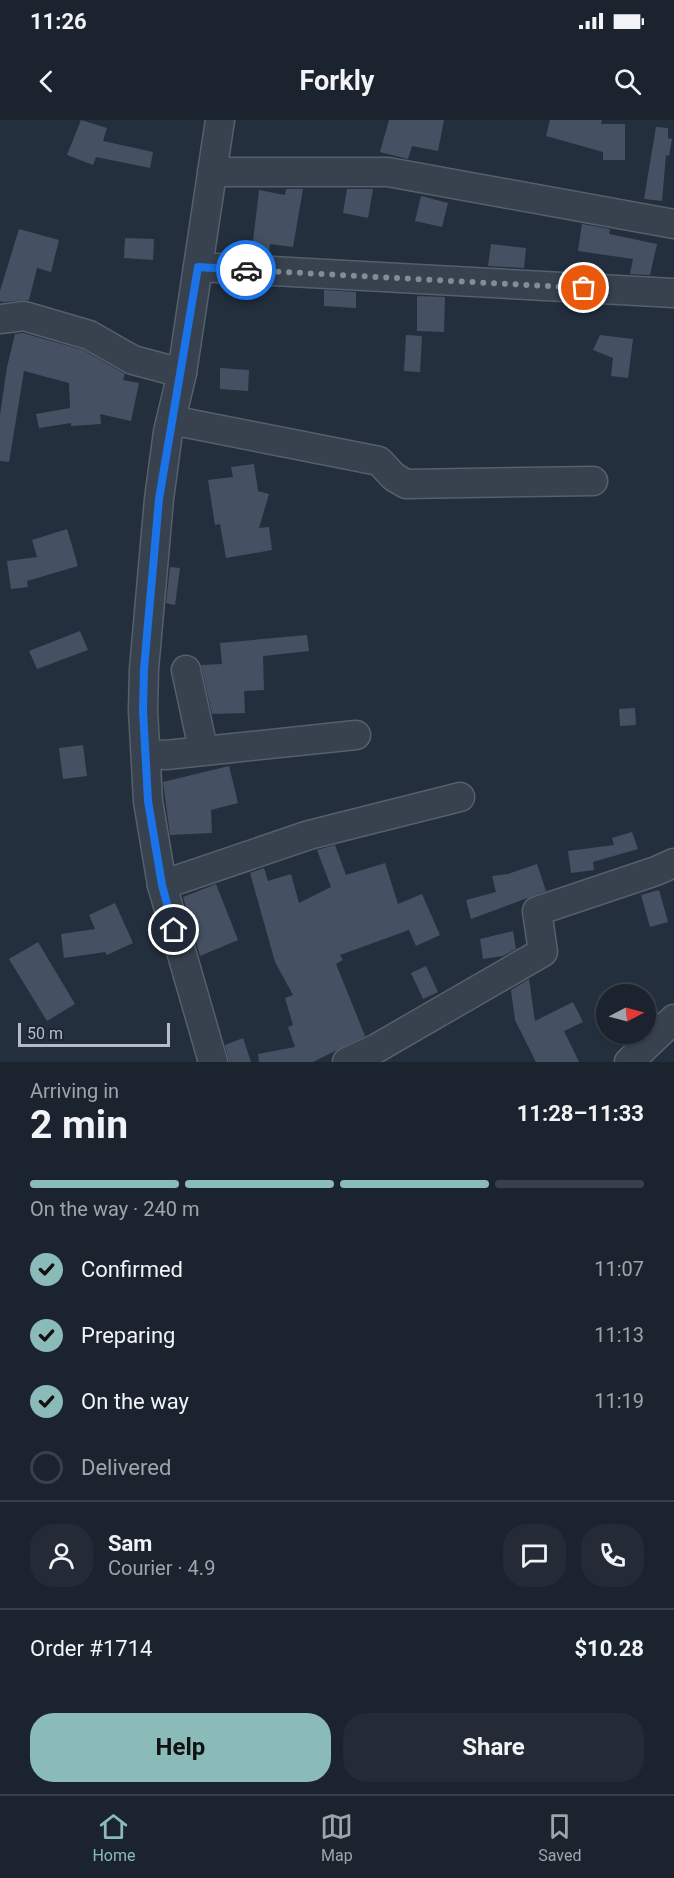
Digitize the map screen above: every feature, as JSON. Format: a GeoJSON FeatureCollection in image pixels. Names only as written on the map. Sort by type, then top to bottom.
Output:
{"type":"FeatureCollection","features":[{"type":"Feature","properties":{"kind":"street"},"geometry":{"type":"LineString","coordinates":[[213,1062],[162,885],[148,801],[144,669],[159,499],[171,420],[182,373],[220,120]]}},
{"type":"Feature","properties":{"kind":"street"},"geometry":{"type":"LineString","coordinates":[[212,172],[388,172],[674,224]]}},
{"type":"Feature","properties":{"kind":"street"},"geometry":{"type":"LineString","coordinates":[[198,267],[674,292]]}},
{"type":"Feature","properties":{"kind":"street"},"geometry":{"type":"LineString","coordinates":[[0,319],[24,316],[89,335],[133,360],[182,373]]}},
{"type":"Feature","properties":{"kind":"street"},"geometry":{"type":"LineString","coordinates":[[171,420],[380,461],[394,477],[406,484],[593,481]]}},
{"type":"Feature","properties":{"kind":"street"},"geometry":{"type":"LineString","coordinates":[[186,670],[203,749]]}},
{"type":"Feature","properties":{"kind":"street"},"geometry":{"type":"LineString","coordinates":[[146,754],[166,755],[203,749],[356,735]]}},
{"type":"Feature","properties":{"kind":"street"},"geometry":{"type":"LineString","coordinates":[[162,885],[309,835],[460,797]]}},
{"type":"Feature","properties":{"kind":"street"},"geometry":{"type":"LineString","coordinates":[[347,1062],[377,1048],[543,952],[537,911],[674,863]]}},
{"type":"Feature","properties":{"kind":"street"},"geometry":{"type":"LineString","coordinates":[[629,1062],[674,1019]]}},
{"type":"Feature","properties":{"kind":"building"},"geometry":{"type":"Polygon","coordinates":[[[81,120],[107,128],[103,141],[153,152],[150,168],[96,157],[93,165],[67,155],[81,120]]]}},
{"type":"Feature","properties":{"kind":"building"},"geometry":{"type":"Polygon","coordinates":[[[389,120],[444,120],[438,151],[412,146],[408,159],[380,152],[389,120]]]}},
{"type":"Feature","properties":{"kind":"building"},"geometry":{"type":"Polygon","coordinates":[[[550,120],[602,120],[601,124],[625,124],[625,160],[603,160],[603,152],[546,136],[550,120]]]}},
{"type":"Feature","properties":{"kind":"building"},"geometry":{"type":"Polygon","coordinates":[[[656,127],[668,128],[668,138],[672,139],[669,156],[666,155],[662,201],[644,199],[656,127]]]}},
{"type":"Feature","properties":{"kind":"building"},"geometry":{"type":"Polygon","coordinates":[[[286,189],[303,189],[293,247],[270,244],[269,252],[252,250],[259,190],[285,195],[286,189]]]}},
{"type":"Feature","properties":{"kind":"building"},"geometry":{"type":"Polygon","coordinates":[[[347,189],[373,189],[368,218],[343,213],[347,189]]]}},
{"type":"Feature","properties":{"kind":"building"},"geometry":{"type":"Polygon","coordinates":[[[421,196],[448,203],[442,227],[415,221],[421,196]]]}},
{"type":"Feature","properties":{"kind":"building"},"geometry":{"type":"Polygon","coordinates":[[[582,224],[610,229],[609,234],[657,244],[650,275],[630,274],[633,259],[578,251],[582,224]]]}},
{"type":"Feature","properties":{"kind":"building"},"geometry":{"type":"Polygon","coordinates":[[[19,229],[59,240],[51,272],[37,268],[29,300],[3,302],[0,301],[0,291],[19,229]]]}},
{"type":"Feature","properties":{"kind":"building"},"geometry":{"type":"Polygon","coordinates":[[[125,238],[154,239],[153,260],[124,258],[125,238]]]}},
{"type":"Feature","properties":{"kind":"building"},"geometry":{"type":"Polygon","coordinates":[[[491,244],[526,248],[524,268],[488,266],[491,244]]]}},
{"type":"Feature","properties":{"kind":"building"},"geometry":{"type":"Polygon","coordinates":[[[324,290],[356,292],[356,308],[324,306],[324,290]]]}},
{"type":"Feature","properties":{"kind":"building"},"geometry":{"type":"Polygon","coordinates":[[[417,296],[445,297],[444,332],[417,331],[417,296]]]}},
{"type":"Feature","properties":{"kind":"building"},"geometry":{"type":"Polygon","coordinates":[[[23,333],[83,350],[125,374],[123,380],[139,383],[131,421],[100,414],[101,424],[71,426],[71,423],[39,428],[36,414],[70,408],[69,383],[24,371],[9,462],[0,461],[0,415],[7,367],[15,334],[23,333]]]}},
{"type":"Feature","properties":{"kind":"building"},"geometry":{"type":"Polygon","coordinates":[[[406,335],[422,336],[420,372],[404,371],[406,335]]]}},
{"type":"Feature","properties":{"kind":"building"},"geometry":{"type":"Polygon","coordinates":[[[600,335],[633,339],[628,378],[611,376],[613,358],[593,350],[600,335]]]}},
{"type":"Feature","properties":{"kind":"building"},"geometry":{"type":"Polygon","coordinates":[[[220,368],[249,370],[248,391],[220,389],[220,368]]]}},
{"type":"Feature","properties":{"kind":"building"},"geometry":{"type":"Polygon","coordinates":[[[254,464],[258,491],[269,494],[259,528],[269,527],[272,550],[226,558],[220,524],[215,525],[208,480],[233,477],[231,467],[254,464]]]}},
{"type":"Feature","properties":{"kind":"building"},"geometry":{"type":"Polygon","coordinates":[[[67,529],[78,566],[27,581],[28,587],[11,589],[7,561],[37,557],[32,540],[67,529]]]}},
{"type":"Feature","properties":{"kind":"building"},"geometry":{"type":"Polygon","coordinates":[[[170,567],[180,568],[175,605],[166,603],[170,567]]]}},
{"type":"Feature","properties":{"kind":"building"},"geometry":{"type":"Polygon","coordinates":[[[80,631],[88,650],[37,669],[29,651],[80,631]]]}},
{"type":"Feature","properties":{"kind":"building"},"geometry":{"type":"Polygon","coordinates":[[[307,635],[309,651],[263,656],[264,690],[244,691],[245,713],[212,714],[201,665],[222,664],[220,643],[307,635]]]}},
{"type":"Feature","properties":{"kind":"building"},"geometry":{"type":"Polygon","coordinates":[[[635,708],[636,725],[620,726],[619,709],[635,708]]]}},
{"type":"Feature","properties":{"kind":"building"},"geometry":{"type":"Polygon","coordinates":[[[83,745],[87,776],[63,779],[59,748],[83,745]]]}},
{"type":"Feature","properties":{"kind":"building"},"geometry":{"type":"Polygon","coordinates":[[[229,766],[238,803],[211,810],[212,833],[170,835],[163,782],[229,766]]]}},
{"type":"Feature","properties":{"kind":"building"},"geometry":{"type":"Polygon","coordinates":[[[632,832],[638,849],[593,862],[594,870],[571,873],[568,851],[614,845],[612,838],[632,832]]]}},
{"type":"Feature","properties":{"kind":"building"},"geometry":{"type":"Polygon","coordinates":[[[335,845],[346,875],[385,863],[398,904],[422,894],[440,935],[416,946],[409,930],[340,955],[343,960],[336,964],[365,1036],[313,1062],[259,1062],[258,1054],[295,1047],[288,1027],[293,1025],[285,998],[293,995],[275,962],[250,873],[264,868],[268,881],[291,874],[299,903],[331,887],[317,850],[335,845]]]}},
{"type":"Feature","properties":{"kind":"building"},"geometry":{"type":"Polygon","coordinates":[[[537,864],[546,891],[471,919],[466,900],[496,892],[492,876],[508,874],[537,864]]]}},
{"type":"Feature","properties":{"kind":"building"},"geometry":{"type":"Polygon","coordinates":[[[216,884],[238,940],[200,956],[183,897],[216,884]]]}},
{"type":"Feature","properties":{"kind":"building"},"geometry":{"type":"Polygon","coordinates":[[[659,890],[668,922],[650,927],[641,895],[659,890]]]}},
{"type":"Feature","properties":{"kind":"building"},"geometry":{"type":"Polygon","coordinates":[[[115,903],[133,943],[107,955],[105,952],[64,958],[61,934],[95,929],[89,915],[115,903]]]}},
{"type":"Feature","properties":{"kind":"building"},"geometry":{"type":"Polygon","coordinates":[[[513,931],[516,949],[503,956],[483,959],[480,939],[513,931]]]}},
{"type":"Feature","properties":{"kind":"building"},"geometry":{"type":"Polygon","coordinates":[[[38,942],[75,1004],[47,1021],[9,959],[38,942]]]}},
{"type":"Feature","properties":{"kind":"building"},"geometry":{"type":"Polygon","coordinates":[[[426,966],[438,992],[423,999],[411,973],[426,966]]]}},
{"type":"Feature","properties":{"kind":"building"},"geometry":{"type":"Polygon","coordinates":[[[529,979],[535,1021],[573,1002],[583,1022],[564,1031],[579,1062],[536,1062],[515,1020],[511,990],[529,979]]]}},
{"type":"Feature","properties":{"kind":"building"},"geometry":{"type":"Polygon","coordinates":[[[243,1038],[251,1062],[229,1062],[225,1045],[243,1038]]]}},
{"type":"Feature","properties":{"kind":"way so far"},"geometry":{"type":"LineString","coordinates":[[246,270],[584,288]]}},
{"type":"Feature","properties":{"kind":"route"},"geometry":{"type":"LineString","coordinates":[[174,930],[162,885],[148,801],[143,710],[144,669],[159,499],[168,432],[182,373],[198,267],[246,270]]}}]}
